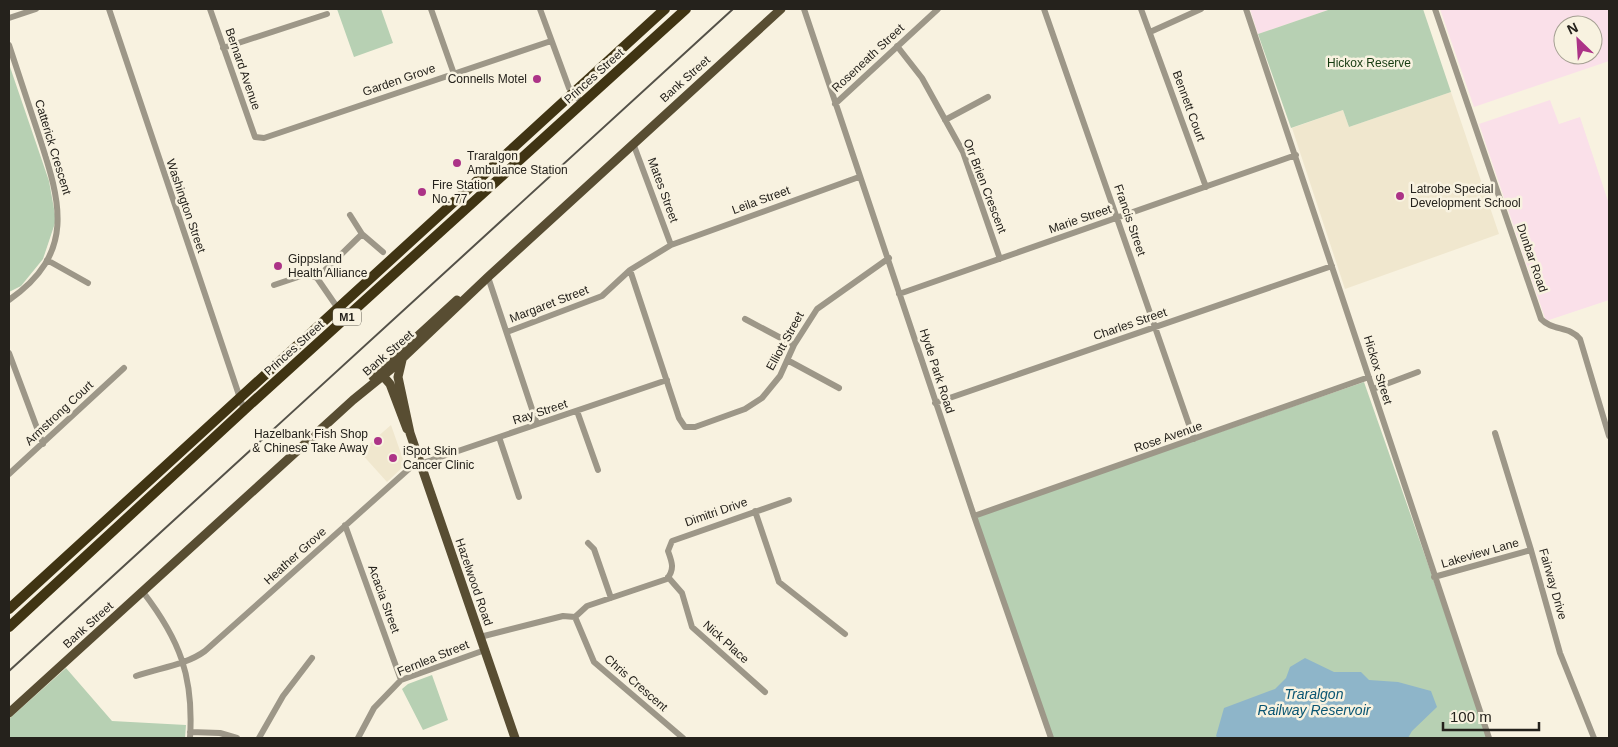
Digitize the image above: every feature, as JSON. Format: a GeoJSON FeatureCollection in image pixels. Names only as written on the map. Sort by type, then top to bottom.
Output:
{"type":"FeatureCollection","features":[{"type":"Feature","properties":{"kind":"highway","name":"Princes Street"},"geometry":{"type":"LineString","coordinates":[[9,609],[337,306],[479,180],[665,9]]}},
{"type":"Feature","properties":{"kind":"highway","name":"Princes Street"},"geometry":{"type":"LineString","coordinates":[[9,626],[686,9]]}},
{"type":"Feature","properties":{"kind":"main road","name":"Bank Street"},"geometry":{"type":"LineString","coordinates":[[9,713],[352,400],[403,358],[633,142],[781,9]]}},
{"type":"Feature","properties":{"kind":"main road"},"geometry":{"type":"LineString","coordinates":[[385,371],[436,318],[488,277]]}},
{"type":"Feature","properties":{"kind":"main road"},"geometry":{"type":"LineString","coordinates":[[403,358],[398,377],[410,433]]}},
{"type":"Feature","properties":{"kind":"main road"},"geometry":{"type":"LineString","coordinates":[[385,371],[398,377]]}},
{"type":"Feature","properties":{"kind":"main road"},"geometry":{"type":"LineString","coordinates":[[385,371],[403,423],[410,433]]}},
{"type":"Feature","properties":{"kind":"main road","name":"Hazelwood Road"},"geometry":{"type":"LineString","coordinates":[[410,433],[515,738]]}},
{"type":"Feature","properties":{"kind":"street"},"geometry":{"type":"LineString","coordinates":[[9,18],[36,9]]}},
{"type":"Feature","properties":{"kind":"street","name":"Washington Street"},"geometry":{"type":"LineString","coordinates":[[109,9],[244,410]]}},
{"type":"Feature","properties":{"kind":"street","name":"Bernard Avenue"},"geometry":{"type":"LineString","coordinates":[[210,9],[255,137]]}},
{"type":"Feature","properties":{"kind":"street"},"geometry":{"type":"LineString","coordinates":[[431,9],[454,74]]}},
{"type":"Feature","properties":{"kind":"street"},"geometry":{"type":"LineString","coordinates":[[540,9],[572,93],[582,103]]}},
{"type":"Feature","properties":{"kind":"street","name":"Hyde Park Road"},"geometry":{"type":"LineString","coordinates":[[804,9],[834,104],[889,258],[935,403],[1051,738]]}},
{"type":"Feature","properties":{"kind":"street","name":"Roseneath Street"},"geometry":{"type":"LineString","coordinates":[[834,104],[938,9]]}},
{"type":"Feature","properties":{"kind":"street","name":"Francis Street"},"geometry":{"type":"LineString","coordinates":[[1044,9],[1194,439]]}},
{"type":"Feature","properties":{"kind":"street","name":"Bennett Court"},"geometry":{"type":"LineString","coordinates":[[1142,9],[1206,187]]}},
{"type":"Feature","properties":{"kind":"street"},"geometry":{"type":"LineString","coordinates":[[1150,32],[1201,9]]}},
{"type":"Feature","properties":{"kind":"street","name":"Hickox Street"},"geometry":{"type":"LineString","coordinates":[[1246,9],[1489,738]]}},
{"type":"Feature","properties":{"kind":"street","name":"Dunbar Road"},"geometry":{"type":"LineString","coordinates":[[1435,9],[1541,319],[1549,326],[1571,331],[1580,339],[1609,436]]}},
{"type":"Feature","properties":{"kind":"street"},"geometry":{"type":"LineString","coordinates":[[223,48],[327,14]]}},
{"type":"Feature","properties":{"kind":"street","name":"Garden Grove"},"geometry":{"type":"LineString","coordinates":[[255,137],[266,137],[551,41]]}},
{"type":"Feature","properties":{"kind":"street","name":"Catterick Crescent"},"geometry":{"type":"LineString","coordinates":[[9,45],[54,182],[58,201],[59,221],[55,241],[47,260],[23,290],[9,300]]}},
{"type":"Feature","properties":{"kind":"street","name":"Orr Brien Crescent"},"geometry":{"type":"LineString","coordinates":[[897,46],[922,78],[963,152],[1000,259]]}},
{"type":"Feature","properties":{"kind":"street"},"geometry":{"type":"LineString","coordinates":[[945,120],[988,97]]}},
{"type":"Feature","properties":{"kind":"street","name":"Mates Street"},"geometry":{"type":"LineString","coordinates":[[633,142],[671,244]]}},
{"type":"Feature","properties":{"kind":"street","name":"Marie Street"},"geometry":{"type":"LineString","coordinates":[[899,294],[1296,155]]}},
{"type":"Feature","properties":{"kind":"street","name":"Leila Street"},"geometry":{"type":"LineString","coordinates":[[671,244],[859,177]]}},
{"type":"Feature","properties":{"kind":"street"},"geometry":{"type":"LineString","coordinates":[[350,215],[362,234],[383,252]]}},
{"type":"Feature","properties":{"kind":"street"},"geometry":{"type":"LineString","coordinates":[[317,278],[362,234]]}},
{"type":"Feature","properties":{"kind":"street","name":"Margaret Street"},"geometry":{"type":"LineString","coordinates":[[507,332],[602,296],[630,270],[671,244]]}},
{"type":"Feature","properties":{"kind":"street","name":"Elliott Street"},"geometry":{"type":"LineString","coordinates":[[630,270],[679,418],[685,427],[695,427],[745,409],[762,398],[772,388],[789,361],[794,345],[817,309],[889,258]]}},
{"type":"Feature","properties":{"kind":"street"},"geometry":{"type":"LineString","coordinates":[[47,260],[88,282]]}},
{"type":"Feature","properties":{"kind":"street","name":"Charles Street"},"geometry":{"type":"LineString","coordinates":[[935,403],[1332,266]]}},
{"type":"Feature","properties":{"kind":"street"},"geometry":{"type":"LineString","coordinates":[[274,285],[307,274],[317,278],[337,306]]}},
{"type":"Feature","properties":{"kind":"street"},"geometry":{"type":"LineString","coordinates":[[488,277],[538,424]]}},
{"type":"Feature","properties":{"kind":"street"},"geometry":{"type":"LineString","coordinates":[[745,319],[794,345]]}},
{"type":"Feature","properties":{"kind":"street"},"geometry":{"type":"LineString","coordinates":[[9,353],[43,444]]}},
{"type":"Feature","properties":{"kind":"street"},"geometry":{"type":"LineString","coordinates":[[789,361],[839,388]]}},
{"type":"Feature","properties":{"kind":"street","name":"Armstrong Court"},"geometry":{"type":"LineString","coordinates":[[9,474],[124,368]]}},
{"type":"Feature","properties":{"kind":"street"},"geometry":{"type":"LineString","coordinates":[[1373,389],[1418,372]]}},
{"type":"Feature","properties":{"kind":"street","name":"Rose Avenue"},"geometry":{"type":"LineString","coordinates":[[974,516],[1368,377]]}},
{"type":"Feature","properties":{"kind":"street","name":"Ray Street"},"geometry":{"type":"LineString","coordinates":[[420,464],[667,380]]}},
{"type":"Feature","properties":{"kind":"street"},"geometry":{"type":"LineString","coordinates":[[577,411],[598,470]]}},
{"type":"Feature","properties":{"kind":"street","name":"Fairway Drive"},"geometry":{"type":"LineString","coordinates":[[1495,433],[1532,550],[1560,653],[1594,738]]}},
{"type":"Feature","properties":{"kind":"street"},"geometry":{"type":"LineString","coordinates":[[499,437],[519,498]]}},
{"type":"Feature","properties":{"kind":"street","name":"Heather Grove"},"geometry":{"type":"LineString","coordinates":[[136,676],[194,660],[206,652],[407,470],[420,464]]}},
{"type":"Feature","properties":{"kind":"street","name":"Dimitri Drive"},"geometry":{"type":"LineString","coordinates":[[668,577],[672,573],[673,564],[668,551],[672,541],[789,500]]}},
{"type":"Feature","properties":{"kind":"street"},"geometry":{"type":"LineString","coordinates":[[755,511],[779,582],[845,634]]}},
{"type":"Feature","properties":{"kind":"street","name":"Acacia Street"},"geometry":{"type":"LineString","coordinates":[[345,525],[401,680]]}},
{"type":"Feature","properties":{"kind":"street"},"geometry":{"type":"LineString","coordinates":[[588,543],[594,549],[611,598]]}},
{"type":"Feature","properties":{"kind":"street","name":"Lakeview Lane"},"geometry":{"type":"LineString","coordinates":[[1434,577],[1532,550]]}},
{"type":"Feature","properties":{"kind":"street"},"geometry":{"type":"LineString","coordinates":[[480,637],[563,616],[575,617],[587,606],[668,577]]}},
{"type":"Feature","properties":{"kind":"street","name":"Nick Place"},"geometry":{"type":"LineString","coordinates":[[668,577],[682,592],[692,627],[765,692]]}},
{"type":"Feature","properties":{"kind":"street"},"geometry":{"type":"LineString","coordinates":[[143,592],[165,620],[184,662],[189,684],[190,735],[220,733],[237,738]]}},
{"type":"Feature","properties":{"kind":"street","name":"Chris Crescent"},"geometry":{"type":"LineString","coordinates":[[575,617],[594,662],[684,738]]}},
{"type":"Feature","properties":{"kind":"street","name":"Fernlea Street"},"geometry":{"type":"LineString","coordinates":[[358,738],[374,708],[401,680],[485,650]]}},
{"type":"Feature","properties":{"kind":"street"},"geometry":{"type":"LineString","coordinates":[[259,738],[283,696],[312,658]]}},
{"type":"Feature","properties":{"kind":"shaded area"},"geometry":{"type":"Polygon","coordinates":[[[1250,9],[1331,9],[1258,34],[1250,9]]]}},
{"type":"Feature","properties":{"kind":"shaded area"},"geometry":{"type":"Polygon","coordinates":[[[1440,9],[1609,9],[1609,61],[1603,63],[1603,15],[1553,15],[1553,65],[1597,65],[1474,107],[1440,9]]]}},
{"type":"Feature","properties":{"kind":"shaded area","name":"Latrobe Special Development School"},"geometry":{"type":"Polygon","coordinates":[[[1451,92],[1499,234],[1345,289],[1292,128],[1343,110],[1349,127],[1451,92]]]}},
{"type":"Feature","properties":{"kind":"shaded area"},"geometry":{"type":"Polygon","coordinates":[[[1550,100],[1559,124],[1580,117],[1609,204],[1609,300],[1546,321],[1479,124],[1550,100]]]}},
{"type":"Feature","properties":{"kind":"shaded area"},"geometry":{"type":"Polygon","coordinates":[[[391,425],[405,465],[387,482],[360,452],[391,425]]]}},
{"type":"Feature","properties":{"kind":"green space"},"geometry":{"type":"Polygon","coordinates":[[[337,9],[381,9],[393,43],[354,57],[337,9]]]}},
{"type":"Feature","properties":{"kind":"green space","name":"Hickox Reserve"},"geometry":{"type":"Polygon","coordinates":[[[1331,9],[1423,9],[1451,92],[1349,127],[1343,110],[1291,128],[1258,34],[1331,9]]]}},
{"type":"Feature","properties":{"kind":"green space"},"geometry":{"type":"Polygon","coordinates":[[[9,64],[49,181],[56,220],[43,259],[21,286],[9,292],[9,64]]]}},
{"type":"Feature","properties":{"kind":"green space"},"geometry":{"type":"Polygon","coordinates":[[[1364,382],[1489,738],[1053,738],[975,517],[1364,382]]]}},
{"type":"Feature","properties":{"kind":"green space"},"geometry":{"type":"Polygon","coordinates":[[[66,668],[112,721],[186,725],[185,738],[9,738],[9,719],[66,668]]]}},
{"type":"Feature","properties":{"kind":"green space"},"geometry":{"type":"Polygon","coordinates":[[[432,675],[448,720],[423,730],[402,689],[408,684],[432,675]]]}},
{"type":"Feature","properties":{"kind":"water","name":"Traralgon Railway Reservoir"},"geometry":{"type":"Polygon","coordinates":[[[1305,658],[1334,672],[1361,672],[1369,680],[1398,682],[1431,691],[1437,707],[1412,731],[1408,738],[1218,738],[1216,736],[1224,708],[1275,689],[1286,678],[1290,667],[1305,658]]]}},
{"type":"Feature","properties":{"kind":"railway"},"geometry":{"type":"LineString","coordinates":[[9,671],[733,9]]}},
{"type":"Feature","properties":{"kind":"place","name":"Connells Motel"},"geometry":{"type":"Point","coordinates":[537,79]}},
{"type":"Feature","properties":{"kind":"place","name":"Traralgon Ambulance Station"},"geometry":{"type":"Point","coordinates":[457,163]}},
{"type":"Feature","properties":{"kind":"place","name":"Fire Station No. 77"},"geometry":{"type":"Point","coordinates":[422,192]}},
{"type":"Feature","properties":{"kind":"place","name":"Latrobe Special Development School"},"geometry":{"type":"Point","coordinates":[1400,196]}},
{"type":"Feature","properties":{"kind":"place","name":"Gippsland Health Alliance"},"geometry":{"type":"Point","coordinates":[278,266]}},
{"type":"Feature","properties":{"kind":"place","name":"Hazelbank Fish Shop & Chinese Take Away"},"geometry":{"type":"Point","coordinates":[378,441]}},
{"type":"Feature","properties":{"kind":"place","name":"iSpot Skin Cancer Clinic"},"geometry":{"type":"Point","coordinates":[393,458]}}]}
